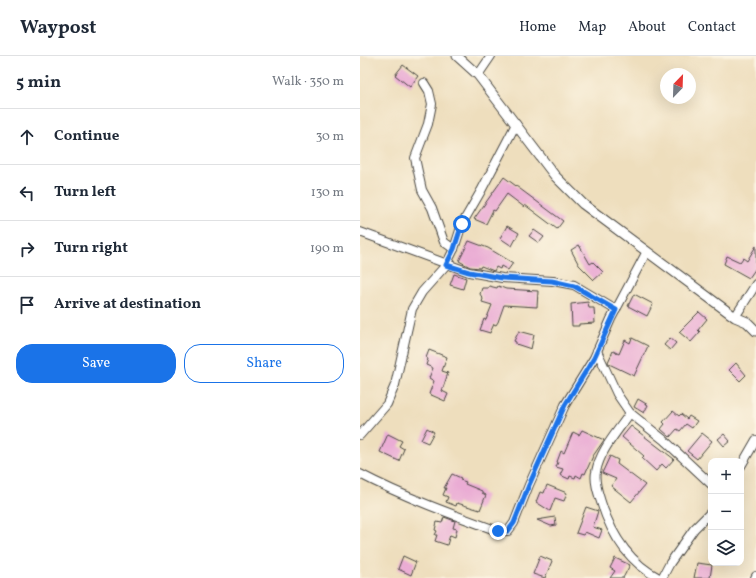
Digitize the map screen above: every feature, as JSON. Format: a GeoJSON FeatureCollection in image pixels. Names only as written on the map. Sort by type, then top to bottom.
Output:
{"type":"FeatureCollection","features":[{"type":"Feature","properties":{"kind":"street"},"geometry":{"type":"LineString","coordinates":[[457,56],[478,75],[555,176],[583,204],[646,253],[701,290],[735,317],[747,322],[756,331]]}},
{"type":"Feature","properties":{"kind":"street"},"geometry":{"type":"LineString","coordinates":[[478,75],[491,56]]}},
{"type":"Feature","properties":{"kind":"street"},"geometry":{"type":"LineString","coordinates":[[424,83],[429,91],[432,104],[428,124],[415,158],[417,175],[444,242],[454,249]]}},
{"type":"Feature","properties":{"kind":"street"},"geometry":{"type":"LineString","coordinates":[[360,435],[388,404],[395,385],[412,309],[422,292],[446,265],[454,249],[462,224],[516,124]]}},
{"type":"Feature","properties":{"kind":"street"},"geometry":{"type":"LineString","coordinates":[[360,232],[379,241],[404,247],[446,265],[469,272],[502,278],[552,281],[574,286],[616,310]]}},
{"type":"Feature","properties":{"kind":"street"},"geometry":{"type":"LineString","coordinates":[[360,474],[405,496],[498,531],[508,531],[514,523],[529,485],[565,405],[597,351],[616,310],[646,253]]}},
{"type":"Feature","properties":{"kind":"street"},"geometry":{"type":"LineString","coordinates":[[735,317],[756,284]]}},
{"type":"Feature","properties":{"kind":"street"},"geometry":{"type":"LineString","coordinates":[[597,351],[617,394],[630,413],[664,440],[708,481]]}},
{"type":"Feature","properties":{"kind":"street"},"geometry":{"type":"LineString","coordinates":[[630,413],[601,457],[596,472],[596,484],[604,511],[618,541],[633,560],[659,578]]}},
{"type":"Feature","properties":{"kind":"street"},"geometry":{"type":"LineString","coordinates":[[744,461],[756,440]]}},
{"type":"Feature","properties":{"kind":"street"},"geometry":{"type":"LineString","coordinates":[[662,578],[670,562],[686,540],[708,515]]}},
{"type":"Feature","properties":{"kind":"building"},"geometry":{"type":"Polygon","coordinates":[[[403,65],[418,76],[410,87],[395,75],[403,65]]]}},
{"type":"Feature","properties":{"kind":"building"},"geometry":{"type":"Polygon","coordinates":[[[504,177],[563,221],[557,229],[525,205],[524,207],[507,194],[495,211],[493,210],[486,224],[474,219],[504,177]]]}},
{"type":"Feature","properties":{"kind":"building"},"geometry":{"type":"Polygon","coordinates":[[[507,226],[519,233],[512,246],[500,238],[507,226]]]}},
{"type":"Feature","properties":{"kind":"building"},"geometry":{"type":"Polygon","coordinates":[[[534,230],[544,237],[539,243],[529,236],[534,230]]]}},
{"type":"Feature","properties":{"kind":"building"},"geometry":{"type":"Polygon","coordinates":[[[469,241],[488,248],[513,263],[508,270],[501,266],[500,269],[496,267],[494,271],[481,266],[480,268],[470,267],[459,261],[469,241]]]}},
{"type":"Feature","properties":{"kind":"building"},"geometry":{"type":"Polygon","coordinates":[[[579,245],[590,264],[593,262],[603,272],[594,280],[579,265],[571,250],[579,245]]]}},
{"type":"Feature","properties":{"kind":"building"},"geometry":{"type":"Polygon","coordinates":[[[756,246],[756,268],[749,278],[724,264],[727,256],[740,262],[743,258],[747,261],[756,246]]]}},
{"type":"Feature","properties":{"kind":"building"},"geometry":{"type":"Polygon","coordinates":[[[454,274],[466,278],[463,289],[450,285],[454,274]]]}},
{"type":"Feature","properties":{"kind":"building"},"geometry":{"type":"Polygon","coordinates":[[[489,286],[497,288],[498,286],[506,289],[538,291],[537,307],[504,305],[498,322],[496,325],[494,324],[490,333],[480,330],[492,305],[482,302],[483,299],[480,294],[482,288],[488,288],[489,286]]]}},
{"type":"Feature","properties":{"kind":"building"},"geometry":{"type":"Polygon","coordinates":[[[634,294],[653,304],[647,316],[628,306],[634,294]]]}},
{"type":"Feature","properties":{"kind":"building"},"geometry":{"type":"Polygon","coordinates":[[[588,302],[589,308],[594,308],[595,323],[572,326],[571,304],[588,302]]]}},
{"type":"Feature","properties":{"kind":"building"},"geometry":{"type":"Polygon","coordinates":[[[699,312],[707,319],[698,330],[700,332],[691,342],[679,332],[699,312]]]}},
{"type":"Feature","properties":{"kind":"building"},"geometry":{"type":"Polygon","coordinates":[[[519,331],[534,335],[531,349],[516,344],[514,341],[519,331]]]}},
{"type":"Feature","properties":{"kind":"building"},"geometry":{"type":"Polygon","coordinates":[[[632,338],[648,346],[634,376],[609,364],[608,362],[613,351],[619,354],[625,340],[630,343],[632,338]]]}},
{"type":"Feature","properties":{"kind":"building"},"geometry":{"type":"Polygon","coordinates":[[[670,338],[676,343],[670,350],[664,345],[670,338]]]}},
{"type":"Feature","properties":{"kind":"building"},"geometry":{"type":"Polygon","coordinates":[[[429,350],[447,357],[442,371],[448,373],[442,391],[448,394],[445,401],[429,394],[434,381],[429,378],[433,368],[426,365],[428,359],[426,358],[429,350]]]}},
{"type":"Feature","properties":{"kind":"building"},"geometry":{"type":"Polygon","coordinates":[[[736,363],[746,375],[740,381],[729,370],[736,363]]]}},
{"type":"Feature","properties":{"kind":"building"},"geometry":{"type":"Polygon","coordinates":[[[638,399],[648,405],[644,413],[634,407],[638,399]]]}},
{"type":"Feature","properties":{"kind":"building"},"geometry":{"type":"Polygon","coordinates":[[[673,411],[679,416],[681,414],[687,419],[689,416],[697,421],[692,428],[686,424],[680,431],[677,429],[670,437],[661,429],[665,424],[663,422],[673,411]]]}},
{"type":"Feature","properties":{"kind":"building"},"geometry":{"type":"Polygon","coordinates":[[[631,426],[674,459],[666,468],[662,464],[656,471],[642,458],[644,456],[622,437],[631,426]]]}},
{"type":"Feature","properties":{"kind":"building"},"geometry":{"type":"Polygon","coordinates":[[[427,428],[434,432],[428,443],[421,440],[427,428]]]}},
{"type":"Feature","properties":{"kind":"building"},"geometry":{"type":"Polygon","coordinates":[[[582,430],[604,440],[593,456],[585,474],[583,473],[581,478],[576,475],[575,478],[570,476],[569,479],[560,475],[563,469],[556,467],[557,462],[561,451],[564,453],[573,432],[579,435],[582,430]]]}},
{"type":"Feature","properties":{"kind":"building"},"geometry":{"type":"Polygon","coordinates":[[[702,433],[712,441],[697,459],[687,451],[702,433]]]}},
{"type":"Feature","properties":{"kind":"building"},"geometry":{"type":"Polygon","coordinates":[[[388,434],[402,441],[399,446],[404,449],[399,461],[380,452],[388,434]]]}},
{"type":"Feature","properties":{"kind":"building"},"geometry":{"type":"Polygon","coordinates":[[[724,434],[730,441],[724,446],[718,439],[724,434]]]}},
{"type":"Feature","properties":{"kind":"building"},"geometry":{"type":"Polygon","coordinates":[[[610,456],[618,460],[617,464],[645,485],[631,502],[611,486],[616,479],[602,473],[610,456]]]}},
{"type":"Feature","properties":{"kind":"building"},"geometry":{"type":"Polygon","coordinates":[[[452,474],[461,478],[460,480],[466,482],[465,484],[482,491],[482,493],[486,495],[480,510],[457,503],[456,506],[446,502],[448,497],[443,495],[446,488],[444,488],[452,474]]]}},
{"type":"Feature","properties":{"kind":"building"},"geometry":{"type":"Polygon","coordinates":[[[547,485],[567,493],[564,501],[555,498],[550,511],[536,502],[540,492],[544,493],[547,485]]]}},
{"type":"Feature","properties":{"kind":"building"},"geometry":{"type":"Polygon","coordinates":[[[586,507],[598,511],[593,527],[602,530],[599,538],[585,532],[583,535],[576,533],[586,507]]]}},
{"type":"Feature","properties":{"kind":"building"},"geometry":{"type":"Polygon","coordinates":[[[444,517],[455,521],[453,528],[457,529],[455,537],[450,535],[447,545],[435,541],[437,535],[435,535],[437,531],[435,530],[437,522],[442,523],[444,517]]]}},
{"type":"Feature","properties":{"kind":"building"},"geometry":{"type":"Polygon","coordinates":[[[555,517],[556,525],[551,526],[537,520],[555,517]]]}},
{"type":"Feature","properties":{"kind":"building"},"geometry":{"type":"Polygon","coordinates":[[[403,556],[416,562],[411,575],[398,569],[403,556]]]}},
{"type":"Feature","properties":{"kind":"building"},"geometry":{"type":"Polygon","coordinates":[[[540,556],[552,561],[545,578],[533,574],[540,556]]]}},
{"type":"Feature","properties":{"kind":"building"},"geometry":{"type":"Polygon","coordinates":[[[615,558],[630,565],[623,578],[610,578],[615,571],[610,568],[615,558]]]}},
{"type":"Feature","properties":{"kind":"building"},"geometry":{"type":"Polygon","coordinates":[[[697,563],[712,566],[710,578],[694,578],[697,563]]]}},
{"type":"Feature","properties":{"kind":"route"},"geometry":{"type":"LineString","coordinates":[[462,224],[454,249],[446,265],[469,272],[502,278],[552,281],[574,286],[591,294],[616,310],[594,358],[565,405],[540,459],[514,523],[508,531],[498,531]]}}]}
